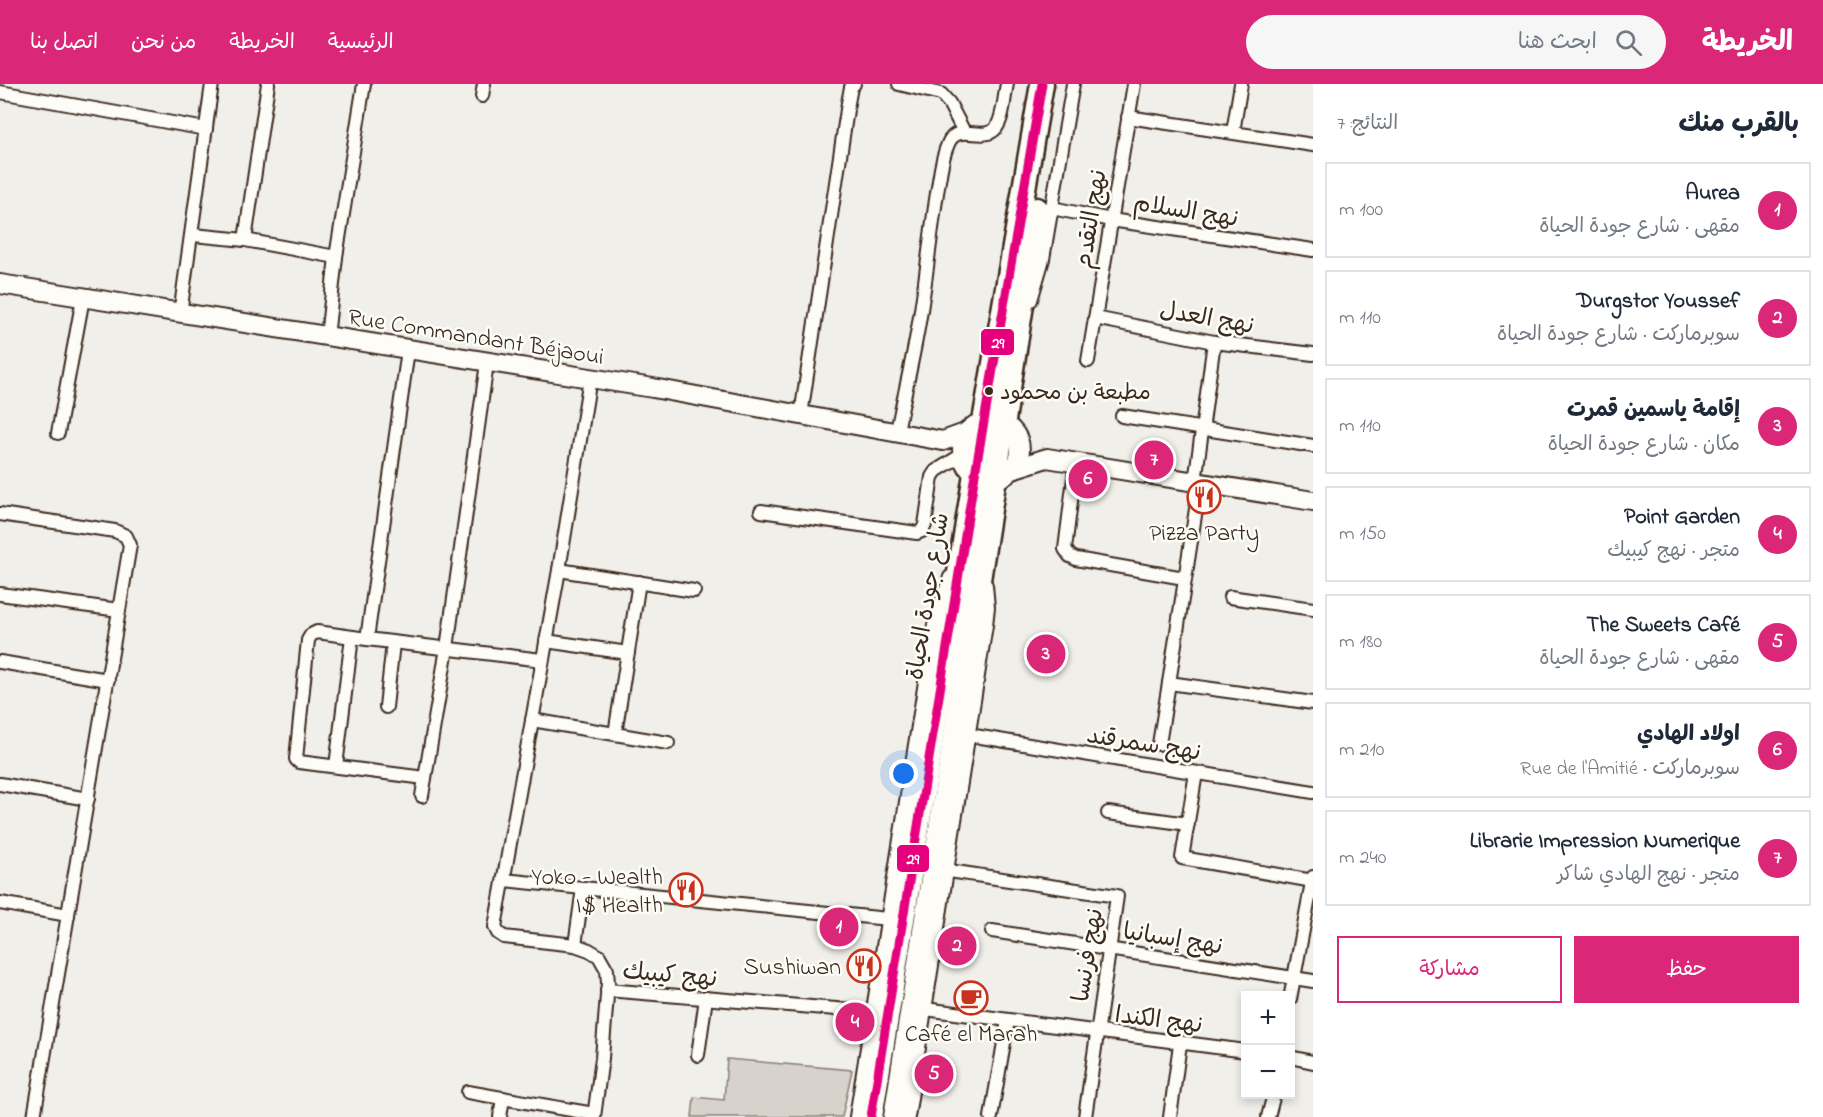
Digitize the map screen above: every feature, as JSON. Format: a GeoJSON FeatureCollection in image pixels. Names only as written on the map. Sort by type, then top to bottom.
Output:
{"type":"FeatureCollection","features":[{"type":"Feature","properties":{"kind":"highway","name":"شارع جودة الحياة"},"geometry":{"type":"LineString","coordinates":[[994,427],[1042,84]]}},
{"type":"Feature","properties":{"kind":"highway","name":"شارع جودة الحياة"},"geometry":{"type":"LineString","coordinates":[[895,1117],[973,554],[982,469],[1013,352],[1057,84]]}},
{"type":"Feature","properties":{"kind":"highway","name":"شارع جودة الحياة"},"geometry":{"type":"LineString","coordinates":[[870,1117],[973,554]]}},
{"type":"Feature","properties":{"kind":"street"},"geometry":{"type":"LineString","coordinates":[[180,314],[193,235],[212,84]]}},
{"type":"Feature","properties":{"kind":"street"},"geometry":{"type":"LineString","coordinates":[[245,240],[268,84]]}},
{"type":"Feature","properties":{"kind":"street"},"geometry":{"type":"LineString","coordinates":[[327,337],[336,257],[364,84]]}},
{"type":"Feature","properties":{"kind":"street"},"geometry":{"type":"LineString","coordinates":[[801,415],[848,103],[851,87],[854,84]]}},
{"type":"Feature","properties":{"kind":"street"},"geometry":{"type":"LineString","coordinates":[[899,84],[941,94],[949,103],[964,132]]}},
{"type":"Feature","properties":{"kind":"street"},"geometry":{"type":"LineString","coordinates":[[897,431],[921,311],[929,241],[948,141],[956,134],[989,133],[995,129],[1000,120],[1007,84]]}},
{"type":"Feature","properties":{"kind":"street"},"geometry":{"type":"LineString","coordinates":[[1013,352],[1038,282],[1073,84]]}},
{"type":"Feature","properties":{"kind":"street","name":"نهج التقدم"},"geometry":{"type":"LineString","coordinates":[[1088,361],[1134,84]]}},
{"type":"Feature","properties":{"kind":"street"},"geometry":{"type":"LineString","coordinates":[[1233,132],[1241,84]]}},
{"type":"Feature","properties":{"kind":"street"},"geometry":{"type":"LineString","coordinates":[[0,92],[206,129]]}},
{"type":"Feature","properties":{"kind":"street"},"geometry":{"type":"LineString","coordinates":[[1128,117],[1313,145]]}},
{"type":"Feature","properties":{"kind":"street","name":"نهج السلام"},"geometry":{"type":"LineString","coordinates":[[1052,208],[1111,220],[1313,250]]}},
{"type":"Feature","properties":{"kind":"street"},"geometry":{"type":"LineString","coordinates":[[193,235],[245,240],[336,257]]}},
{"type":"Feature","properties":{"kind":"street","name":"Rue Commandant Béjaoui"},"geometry":{"type":"LineString","coordinates":[[0,284],[590,378],[943,441]]}},
{"type":"Feature","properties":{"kind":"street"},"geometry":{"type":"LineString","coordinates":[[58,433],[83,298]]}},
{"type":"Feature","properties":{"kind":"street","name":"نهج العدل"},"geometry":{"type":"LineString","coordinates":[[1095,318],[1214,342],[1313,354]]}},
{"type":"Feature","properties":{"kind":"street"},"geometry":{"type":"LineString","coordinates":[[1159,744],[1198,482],[1214,342]]}},
{"type":"Feature","properties":{"kind":"street"},"geometry":{"type":"LineString","coordinates":[[367,639],[408,350]]}},
{"type":"Feature","properties":{"kind":"street"},"geometry":{"type":"LineString","coordinates":[[422,796],[447,648],[487,363]]}},
{"type":"Feature","properties":{"kind":"street"},"geometry":{"type":"LineString","coordinates":[[468,1092],[594,1116],[607,970],[599,956],[589,950],[575,945],[504,937],[495,927],[559,570],[590,378]]}},
{"type":"Feature","properties":{"kind":"street"},"geometry":{"type":"LineString","coordinates":[[1122,416],[1313,446]]}},
{"type":"Feature","properties":{"kind":"street"},"geometry":{"type":"LineString","coordinates":[[982,469],[963,455],[962,444],[967,433],[994,427]]}},
{"type":"Feature","properties":{"kind":"street"},"geometry":{"type":"LineString","coordinates":[[943,441],[994,427],[1047,458]]}},
{"type":"Feature","properties":{"kind":"street"},"geometry":{"type":"LineString","coordinates":[[943,441],[982,469]]}},
{"type":"Feature","properties":{"kind":"street"},"geometry":{"type":"LineString","coordinates":[[761,511],[917,533],[922,531],[926,525],[932,477],[936,471],[982,469],[1047,458],[1313,501]]}},
{"type":"Feature","properties":{"kind":"street"},"geometry":{"type":"LineString","coordinates":[[1076,462],[1065,549],[1067,552],[1076,559],[1184,578]]}},
{"type":"Feature","properties":{"kind":"street"},"geometry":{"type":"LineString","coordinates":[[0,514],[115,531],[126,536],[130,545],[34,1117]]}},
{"type":"Feature","properties":{"kind":"street"},"geometry":{"type":"LineString","coordinates":[[908,1117],[949,871],[988,608],[973,554]]}},
{"type":"Feature","properties":{"kind":"street"},"geometry":{"type":"LineString","coordinates":[[856,1117],[934,625],[947,585],[973,554]]}},
{"type":"Feature","properties":{"kind":"street"},"geometry":{"type":"LineString","coordinates":[[559,570],[694,591]]}},
{"type":"Feature","properties":{"kind":"street"},"geometry":{"type":"LineString","coordinates":[[615,734],[639,582]]}},
{"type":"Feature","properties":{"kind":"street"},"geometry":{"type":"LineString","coordinates":[[0,594],[119,610]]}},
{"type":"Feature","properties":{"kind":"street"},"geometry":{"type":"LineString","coordinates":[[1230,597],[1313,609]]}},
{"type":"Feature","properties":{"kind":"street"},"geometry":{"type":"LineString","coordinates":[[425,778],[299,762],[296,759],[308,640],[311,635],[317,632],[542,660]]}},
{"type":"Feature","properties":{"kind":"street"},"geometry":{"type":"LineString","coordinates":[[336,766],[352,637]]}},
{"type":"Feature","properties":{"kind":"street"},"geometry":{"type":"LineString","coordinates":[[546,641],[628,653]]}},
{"type":"Feature","properties":{"kind":"street"},"geometry":{"type":"LineString","coordinates":[[386,707],[393,643]]}},
{"type":"Feature","properties":{"kind":"street"},"geometry":{"type":"LineString","coordinates":[[0,662],[108,680]]}},
{"type":"Feature","properties":{"kind":"street"},"geometry":{"type":"LineString","coordinates":[[1169,683],[1313,703]]}},
{"type":"Feature","properties":{"kind":"street"},"geometry":{"type":"LineString","coordinates":[[532,720],[668,743]]}},
{"type":"Feature","properties":{"kind":"street","name":"نهج سمرقند"},"geometry":{"type":"LineString","coordinates":[[969,735],[1313,792]]}},
{"type":"Feature","properties":{"kind":"street"},"geometry":{"type":"LineString","coordinates":[[1196,773],[1182,858],[1313,879],[1291,991]]}},
{"type":"Feature","properties":{"kind":"street"},"geometry":{"type":"LineString","coordinates":[[0,784],[88,799]]}},
{"type":"Feature","properties":{"kind":"street"},"geometry":{"type":"LineString","coordinates":[[1108,813],[1188,824]]}},
{"type":"Feature","properties":{"kind":"street","name":"نهج فرنسا"},"geometry":{"type":"LineString","coordinates":[[949,871],[1117,896],[1084,1117]]}},
{"type":"Feature","properties":{"kind":"street"},"geometry":{"type":"LineString","coordinates":[[504,880],[888,919]]}},
{"type":"Feature","properties":{"kind":"street"},"geometry":{"type":"LineString","coordinates":[[575,945],[583,888]]}},
{"type":"Feature","properties":{"kind":"street"},"geometry":{"type":"LineString","coordinates":[[0,903],[68,915]]}},
{"type":"Feature","properties":{"kind":"street","name":"نهج إسبانيا"},"geometry":{"type":"LineString","coordinates":[[992,931],[1313,981]]}},
{"type":"Feature","properties":{"kind":"street","name":"نهج كيبيك"},"geometry":{"type":"LineString","coordinates":[[607,990],[872,1012]]}},
{"type":"Feature","properties":{"kind":"street"},"geometry":{"type":"LineString","coordinates":[[698,1055],[706,998]]}},
{"type":"Feature","properties":{"kind":"street","name":"نهج الكندا"},"geometry":{"type":"LineString","coordinates":[[925,1009],[1241,1051]]}},
{"type":"Feature","properties":{"kind":"street"},"geometry":{"type":"LineString","coordinates":[[991,1117],[1008,1020]]}},
{"type":"Feature","properties":{"kind":"street"},"geometry":{"type":"LineString","coordinates":[[1170,1117],[1180,1044]]}},
{"type":"Feature","properties":{"kind":"street"},"geometry":{"type":"LineString","coordinates":[[1295,1058],[1313,1062]]}},
{"type":"Feature","properties":{"kind":"street"},"geometry":{"type":"LineString","coordinates":[[500,1117],[503,1098]]}},
{"type":"Feature","properties":{"kind":"street"},"geometry":{"type":"LineString","coordinates":[[1268,1117],[1273,1099]]}},
{"type":"Feature","properties":{"kind":"shaded area"},"geometry":{"type":"Polygon","coordinates":[[[727,1059],[852,1070],[842,1117],[692,1117],[694,1097],[724,1100],[727,1059]]]}},
{"type":"Feature","properties":{"kind":"transit line","name":"29"},"geometry":{"type":"LineString","coordinates":[[871,1117],[975,474],[1042,84]]}},
{"type":"Feature","properties":{"kind":"place","name":"مطبعة بن محمود"},"geometry":{"type":"Point","coordinates":[989,391]}},
{"type":"Feature","properties":{"kind":"place","name":"Librarie Impression Numerique"},"geometry":{"type":"Point","coordinates":[1154,460]}},
{"type":"Feature","properties":{"kind":"place","name":"اولاد الهادي"},"geometry":{"type":"Point","coordinates":[1088,479]}},
{"type":"Feature","properties":{"kind":"place","name":"Pizza Party"},"geometry":{"type":"Point","coordinates":[1204,497]}},
{"type":"Feature","properties":{"kind":"place","name":"إقامة ياسمين قمرت"},"geometry":{"type":"Point","coordinates":[1046,654]}},
{"type":"Feature","properties":{"kind":"place","name":"Yoko - Wealth I$ Health"},"geometry":{"type":"Point","coordinates":[686,890]}},
{"type":"Feature","properties":{"kind":"place","name":"Aurea"},"geometry":{"type":"Point","coordinates":[839,927]}},
{"type":"Feature","properties":{"kind":"place","name":"Durgstor Youssef"},"geometry":{"type":"Point","coordinates":[957,946]}},
{"type":"Feature","properties":{"kind":"place","name":"Sushiwan"},"geometry":{"type":"Point","coordinates":[864,966]}},
{"type":"Feature","properties":{"kind":"place","name":"Café el Marah"},"geometry":{"type":"Point","coordinates":[971,998]}},
{"type":"Feature","properties":{"kind":"place","name":"Point Garden"},"geometry":{"type":"Point","coordinates":[855,1022]}},
{"type":"Feature","properties":{"kind":"place","name":"The Sweets Café"},"geometry":{"type":"Point","coordinates":[934,1074]}}]}
